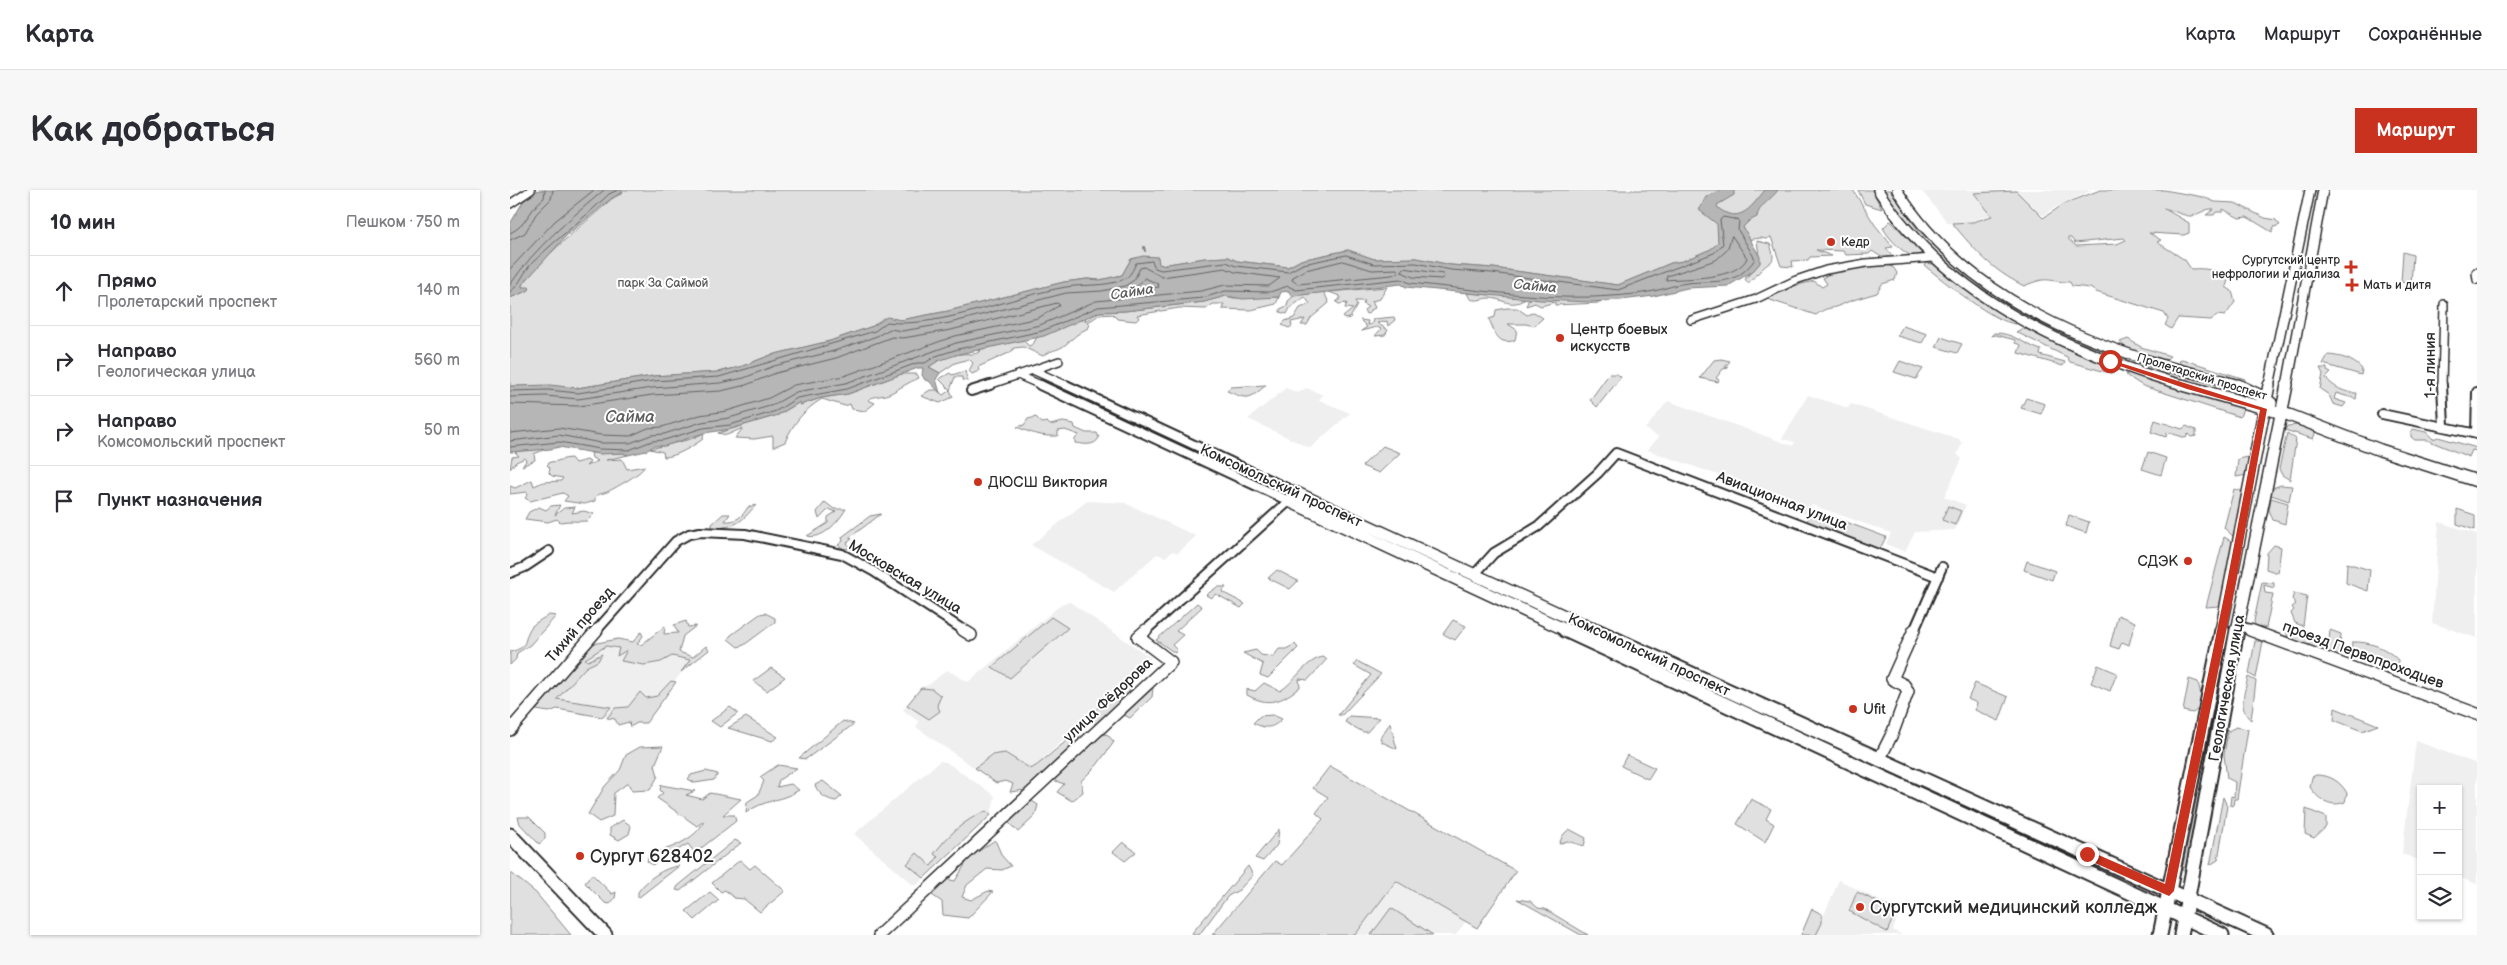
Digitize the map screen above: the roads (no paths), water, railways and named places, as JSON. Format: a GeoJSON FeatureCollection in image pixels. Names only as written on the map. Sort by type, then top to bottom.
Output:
{"type":"FeatureCollection","features":[{"type":"Feature","properties":{"kind":"main road","name":"Пролетарский проспект"},"geometry":{"type":"LineString","coordinates":[[1878,190],[1906,231],[1933,258],[1984,297],[2068,343],[2131,369],[2281,413],[2386,452],[2477,481]]}},
{"type":"Feature","properties":{"kind":"main road","name":"Пролетарский проспект"},"geometry":{"type":"LineString","coordinates":[[1897,190],[1931,236],[1948,252],[1976,275],[2024,307],[2079,334],[2138,358],[2248,390],[2266,399],[2281,413]]}},
{"type":"Feature","properties":{"kind":"main road","name":"Геологическая улица"},"geometry":{"type":"LineString","coordinates":[[2160,935],[2232,582],[2266,399],[2310,190]]}},
{"type":"Feature","properties":{"kind":"main road","name":"Геологическая улица"},"geometry":{"type":"LineString","coordinates":[[2181,935],[2189,900],[2238,625],[2281,413],[2323,190]]}},
{"type":"Feature","properties":{"kind":"main road","name":"Комсомольский проспект"},"geometry":{"type":"LineString","coordinates":[[1293,497],[1474,575],[1564,622],[1804,741],[2222,935]]}},
{"type":"Feature","properties":{"kind":"main road","name":"Комсомольский проспект"},"geometry":{"type":"LineString","coordinates":[[1293,497],[1564,622],[1811,728],[2266,935]]}},
{"type":"Feature","properties":{"kind":"main road"},"geometry":{"type":"LineString","coordinates":[[1804,741],[1811,728]]}},
{"type":"Feature","properties":{"kind":"main road"},"geometry":{"type":"LineString","coordinates":[[510,835],[605,935]]}},
{"type":"Feature","properties":{"kind":"street"},"geometry":{"type":"LineString","coordinates":[[510,204],[531,190]]}},
{"type":"Feature","properties":{"kind":"street"},"geometry":{"type":"LineString","coordinates":[[1691,320],[1756,299],[1796,280],[1826,270],[1866,263],[1933,258]]}},
{"type":"Feature","properties":{"kind":"street"},"geometry":{"type":"LineString","coordinates":[[2476,272],[2477,280]]}},
{"type":"Feature","properties":{"kind":"street","name":"1-я линия"},"geometry":{"type":"LineString","coordinates":[[2444,304],[2442,379],[2444,426]]}},
{"type":"Feature","properties":{"kind":"street"},"geometry":{"type":"LineString","coordinates":[[971,390],[1020,376],[1059,361]]}},
{"type":"Feature","properties":{"kind":"street","name":"Комсомольский проспект"},"geometry":{"type":"LineString","coordinates":[[1035,371],[1293,497]]}},
{"type":"Feature","properties":{"kind":"street","name":"Комсомольский проспект"},"geometry":{"type":"LineString","coordinates":[[1020,376],[1293,497]]}},
{"type":"Feature","properties":{"kind":"street"},"geometry":{"type":"LineString","coordinates":[[2382,414],[2477,434],[2477,392]]}},
{"type":"Feature","properties":{"kind":"street","name":"Авиационная улица"},"geometry":{"type":"LineString","coordinates":[[1474,575],[1494,553],[1539,526],[1598,473],[1616,453],[1940,572],[1892,679],[1904,685],[1908,691],[1893,732],[1879,760]]}},
{"type":"Feature","properties":{"kind":"street","name":"улица Фёдорова"},"geometry":{"type":"LineString","coordinates":[[879,935],[1171,662],[1138,636],[1293,497]]}},
{"type":"Feature","properties":{"kind":"street","name":"Московская улица"},"geometry":{"type":"LineString","coordinates":[[676,541],[689,534],[700,532],[745,534],[829,549],[873,571],[971,635]]}},
{"type":"Feature","properties":{"kind":"street","name":"Тихий проезд"},"geometry":{"type":"LineString","coordinates":[[510,730],[616,606],[676,541]]}},
{"type":"Feature","properties":{"kind":"street"},"geometry":{"type":"LineString","coordinates":[[510,573],[525,567],[549,551]]}},
{"type":"Feature","properties":{"kind":"street","name":"проезд Первопроходцев"},"geometry":{"type":"LineString","coordinates":[[2238,625],[2477,714]]}},
{"type":"Feature","properties":{"kind":"water"},"geometry":{"type":"Polygon","coordinates":[[[539,190],[620,190],[623,192],[612,198],[567,235],[522,285],[522,287],[530,287],[529,290],[510,298],[510,224],[527,195],[539,190]]]}},
{"type":"Feature","properties":{"kind":"water","name":"Сайма"},"geometry":{"type":"Polygon","coordinates":[[[1722,190],[1734,190],[1734,195],[1717,205],[1718,208],[1726,213],[1733,215],[1746,211],[1765,190],[1778,190],[1763,206],[1757,217],[1743,227],[1760,257],[1760,263],[1753,271],[1728,286],[1687,288],[1654,296],[1591,302],[1540,300],[1406,287],[1401,284],[1291,296],[1289,291],[1281,292],[1279,297],[1243,299],[1226,296],[1204,302],[1099,312],[1044,336],[959,354],[938,361],[929,367],[940,373],[936,379],[940,393],[929,381],[925,380],[922,375],[923,368],[918,368],[848,394],[821,398],[800,405],[800,402],[778,415],[731,429],[704,433],[665,446],[654,446],[646,451],[628,455],[623,453],[600,454],[559,447],[510,452],[510,386],[550,385],[577,388],[653,376],[718,372],[740,367],[771,355],[830,341],[873,326],[887,317],[901,320],[948,311],[1064,282],[1087,279],[1100,280],[1122,275],[1131,259],[1143,256],[1158,257],[1159,264],[1162,265],[1205,258],[1228,257],[1237,261],[1288,267],[1301,260],[1348,250],[1374,259],[1417,258],[1451,265],[1493,268],[1618,285],[1671,263],[1683,261],[1711,249],[1718,243],[1717,224],[1699,210],[1706,197],[1722,190]]]}},
{"type":"Feature","properties":{"kind":"waterway"},"geometry":{"type":"LineString","coordinates":[[1144,247],[1145,251]]}},
{"type":"Feature","properties":{"kind":"place","name":"Кедр"},"geometry":{"type":"Point","coordinates":[1831,242]}},
{"type":"Feature","properties":{"kind":"place","name":"Сургутский центр нефрологии и диализа"},"geometry":{"type":"Point","coordinates":[2351,267]}},
{"type":"Feature","properties":{"kind":"place","name":"Мать и дитя"},"geometry":{"type":"Point","coordinates":[2352,285]}},
{"type":"Feature","properties":{"kind":"place","name":"Центр боевых искусств"},"geometry":{"type":"Point","coordinates":[1560,338]}},
{"type":"Feature","properties":{"kind":"place","name":"ДЮСШ Виктория"},"geometry":{"type":"Point","coordinates":[978,482]}},
{"type":"Feature","properties":{"kind":"place","name":"СДЭК"},"geometry":{"type":"Point","coordinates":[2188,561]}},
{"type":"Feature","properties":{"kind":"place","name":"Ufit"},"geometry":{"type":"Point","coordinates":[1853,709]}},
{"type":"Feature","properties":{"kind":"place","name":"Сургут 628402"},"geometry":{"type":"Point","coordinates":[580,856]}},
{"type":"Feature","properties":{"kind":"place","name":"Сургутский медицинский колледж"},"geometry":{"type":"Point","coordinates":[1860,907]}},
{"type":"Feature","properties":{"kind":"park label","name":"парк За Саймой"},"geometry":{"type":"Point","coordinates":[663,283]}}]}
